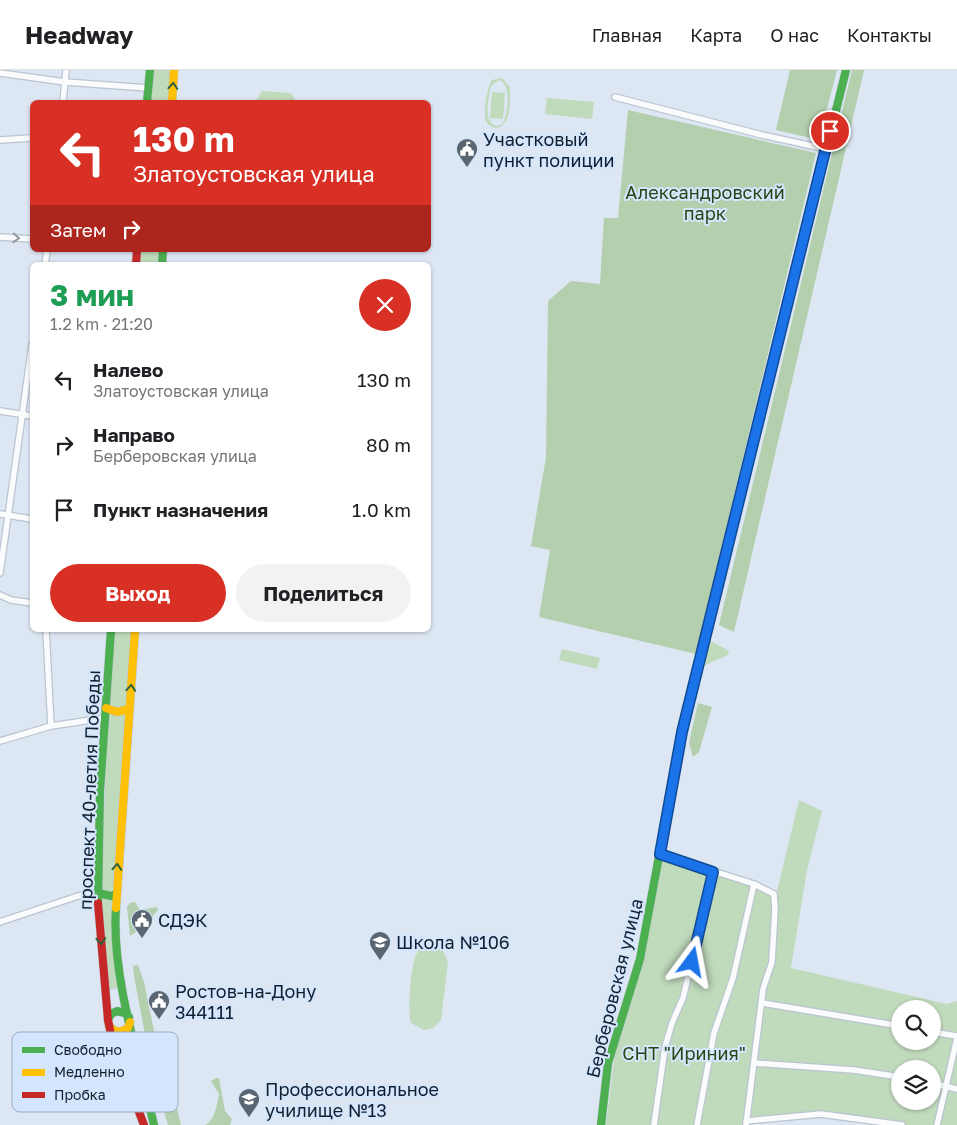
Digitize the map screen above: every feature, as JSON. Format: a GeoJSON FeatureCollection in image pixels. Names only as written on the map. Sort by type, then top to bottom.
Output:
{"type":"FeatureCollection","features":[{"type":"Feature","properties":{"kind":"main road"},"geometry":{"type":"LineString","coordinates":[[147,100],[150,70]]}},
{"type":"Feature","properties":{"kind":"main road"},"geometry":{"type":"LineString","coordinates":[[172,100],[174,70]]}},
{"type":"Feature","properties":{"kind":"main road","name":"Берберовская улица"},"geometry":{"type":"LineString","coordinates":[[601,1125],[608,1063],[640,959],[682,732],[846,70]]}},
{"type":"Feature","properties":{"kind":"main road","name":"проспект 40-летия Победы"},"geometry":{"type":"LineString","coordinates":[[110,632],[100,791],[98,893],[108,1023],[110,1032]]}},
{"type":"Feature","properties":{"kind":"main road","name":"проспект 40-летия Победы"},"geometry":{"type":"LineString","coordinates":[[133,1032],[114,932],[135,632]]}},
{"type":"Feature","properties":{"kind":"main road"},"geometry":{"type":"LineString","coordinates":[[106,708],[117,712],[129,709]]}},
{"type":"Feature","properties":{"kind":"main road"},"geometry":{"type":"LineString","coordinates":[[98,893],[111,896],[116,894]]}},
{"type":"Feature","properties":{"kind":"main road"},"geometry":{"type":"LineString","coordinates":[[117,1011],[125,1013],[130,1019],[128,1028],[121,1032],[114,1031],[108,1023],[111,1014],[117,1011]]}},
{"type":"Feature","properties":{"kind":"main road","name":"проспект 40-летия Победы"},"geometry":{"type":"LineString","coordinates":[[139,1112],[144,1125]]}},
{"type":"Feature","properties":{"kind":"main road","name":"проспект 40-летия Победы"},"geometry":{"type":"LineString","coordinates":[[151,1112],[154,1125]]}},
{"type":"Feature","properties":{"kind":"street"},"geometry":{"type":"LineString","coordinates":[[63,100],[66,70]]}},
{"type":"Feature","properties":{"kind":"street"},"geometry":{"type":"LineString","coordinates":[[0,73],[65,82],[148,88]]}},
{"type":"Feature","properties":{"kind":"street"},"geometry":{"type":"LineString","coordinates":[[615,96],[762,135],[826,149]]}},
{"type":"Feature","properties":{"kind":"street"},"geometry":{"type":"LineString","coordinates":[[0,140],[30,138]]}},
{"type":"Feature","properties":{"kind":"street"},"geometry":{"type":"LineString","coordinates":[[0,237],[30,239]]}},
{"type":"Feature","properties":{"kind":"street"},"geometry":{"type":"LineString","coordinates":[[0,574],[30,358]]}},
{"type":"Feature","properties":{"kind":"street"},"geometry":{"type":"LineString","coordinates":[[0,411],[30,416]]}},
{"type":"Feature","properties":{"kind":"street"},"geometry":{"type":"LineString","coordinates":[[0,514],[30,519]]}},
{"type":"Feature","properties":{"kind":"street"},"geometry":{"type":"LineString","coordinates":[[0,595],[11,600],[30,603]]}},
{"type":"Feature","properties":{"kind":"street"},"geometry":{"type":"LineString","coordinates":[[46,632],[51,726]]}},
{"type":"Feature","properties":{"kind":"street"},"geometry":{"type":"LineString","coordinates":[[0,741],[51,726],[105,718]]}},
{"type":"Feature","properties":{"kind":"street"},"geometry":{"type":"LineString","coordinates":[[660,854],[754,884],[774,894],[776,910],[772,962],[763,989],[746,1123],[821,1114],[902,1125]]}},
{"type":"Feature","properties":{"kind":"street"},"geometry":{"type":"LineString","coordinates":[[654,1125],[665,1047],[672,1023],[683,998],[713,872]]}},
{"type":"Feature","properties":{"kind":"street"},"geometry":{"type":"LineString","coordinates":[[697,1125],[714,1033],[733,978],[754,884]]}},
{"type":"Feature","properties":{"kind":"street"},"geometry":{"type":"LineString","coordinates":[[0,922],[78,896],[98,893]]}},
{"type":"Feature","properties":{"kind":"street"},"geometry":{"type":"LineString","coordinates":[[762,1003],[891,1024]]}},
{"type":"Feature","properties":{"kind":"street"},"geometry":{"type":"LineString","coordinates":[[937,1125],[957,1037],[941,1034]]}},
{"type":"Feature","properties":{"kind":"street"},"geometry":{"type":"LineString","coordinates":[[755,1063],[854,1070],[891,1076]]}},
{"type":"Feature","properties":{"kind":"street"},"geometry":{"type":"LineString","coordinates":[[941,1084],[957,1089]]}},
{"type":"Feature","properties":{"kind":"green space"},"geometry":{"type":"Polygon","coordinates":[[[153,70],[170,70],[168,100],[151,100],[153,70]]]}},
{"type":"Feature","properties":{"kind":"green space"},"geometry":{"type":"Polygon","coordinates":[[[790,70],[837,70],[819,140],[776,130],[790,70]]]}},
{"type":"Feature","properties":{"kind":"green space"},"geometry":{"type":"Polygon","coordinates":[[[852,70],[864,70],[734,632],[719,625],[852,70]]]}},
{"type":"Feature","properties":{"kind":"green space"},"geometry":{"type":"Polygon","coordinates":[[[502,78],[510,87],[510,105],[507,117],[501,126],[496,128],[488,124],[485,117],[487,94],[492,80],[502,78]],[[499,80],[491,86],[489,96],[489,119],[496,126],[502,124],[507,108],[506,87],[499,80]]]}},
{"type":"Feature","properties":{"kind":"green space"},"geometry":{"type":"Polygon","coordinates":[[[262,91],[291,93],[295,100],[256,100],[262,91]]]}},
{"type":"Feature","properties":{"kind":"green space"},"geometry":{"type":"Polygon","coordinates":[[[492,92],[505,93],[503,119],[490,118],[492,92]]]}},
{"type":"Feature","properties":{"kind":"green space"},"geometry":{"type":"Polygon","coordinates":[[[547,98],[594,102],[592,119],[545,114],[547,98]]]}},
{"type":"Feature","properties":{"kind":"green space","name":"Александровский парк"},"geometry":{"type":"Polygon","coordinates":[[[628,110],[816,153],[696,654],[539,617],[550,550],[531,546],[546,457],[548,301],[571,281],[600,284],[604,218],[618,218],[628,110]]]}},
{"type":"Feature","properties":{"kind":"green space"},"geometry":{"type":"Polygon","coordinates":[[[140,252],[159,252],[158,262],[139,262],[140,252]]]}},
{"type":"Feature","properties":{"kind":"green space"},"geometry":{"type":"Polygon","coordinates":[[[114,632],[132,632],[126,705],[121,709],[109,707],[114,632]]]}},
{"type":"Feature","properties":{"kind":"green space"},"geometry":{"type":"Polygon","coordinates":[[[709,640],[729,651],[728,655],[703,666],[709,640]]]}},
{"type":"Feature","properties":{"kind":"green space"},"geometry":{"type":"Polygon","coordinates":[[[562,649],[600,658],[597,669],[559,660],[562,649]]]}},
{"type":"Feature","properties":{"kind":"green space"},"geometry":{"type":"Polygon","coordinates":[[[698,703],[712,707],[699,752],[693,757],[689,743],[698,703]]]}},
{"type":"Feature","properties":{"kind":"green space"},"geometry":{"type":"Polygon","coordinates":[[[108,713],[125,714],[113,888],[109,892],[102,891],[101,888],[108,713]]]}},
{"type":"Feature","properties":{"kind":"green space","name":"СНТ \"Ириния\""},"geometry":{"type":"Polygon","coordinates":[[[799,800],[822,811],[807,870],[791,968],[930,1000],[891,1000],[891,1050],[941,1050],[941,1003],[947,1004],[957,1001],[957,1125],[887,1125],[821,1116],[745,1123],[744,1125],[606,1125],[617,1035],[630,1003],[661,855],[777,891],[799,800]]]}},
{"type":"Feature","properties":{"kind":"green space"},"geometry":{"type":"Polygon","coordinates":[[[101,896],[113,897],[111,933],[118,988],[108,990],[101,896]]]}},
{"type":"Feature","properties":{"kind":"green space"},"geometry":{"type":"Polygon","coordinates":[[[135,902],[140,910],[157,907],[158,910],[144,926],[130,936],[127,907],[130,903],[135,902]]]}},
{"type":"Feature","properties":{"kind":"green space"},"geometry":{"type":"Polygon","coordinates":[[[430,945],[443,950],[448,962],[441,1020],[433,1028],[424,1030],[411,1023],[409,1009],[410,988],[417,953],[430,945]]]}},
{"type":"Feature","properties":{"kind":"green space"},"geometry":{"type":"Polygon","coordinates":[[[138,965],[144,982],[154,1032],[145,1032],[133,966],[138,965]]]}},
{"type":"Feature","properties":{"kind":"green space"},"geometry":{"type":"Polygon","coordinates":[[[219,1078],[225,1111],[232,1119],[230,1125],[205,1125],[211,1120],[216,1107],[219,1094],[211,1081],[219,1078]]]}},
{"type":"Feature","properties":{"kind":"green space"},"geometry":{"type":"Polygon","coordinates":[[[164,1112],[178,1112],[181,1125],[168,1125],[164,1112]]]}},
{"type":"Feature","properties":{"kind":"traffic: fast"},"geometry":{"type":"LineString","coordinates":[[147,100],[150,70]]}},
{"type":"Feature","properties":{"kind":"traffic: fast"},"geometry":{"type":"LineString","coordinates":[[770,377],[846,70]]}},
{"type":"Feature","properties":{"kind":"traffic: fast"},"geometry":{"type":"LineString","coordinates":[[162,262],[163,252]]}},
{"type":"Feature","properties":{"kind":"traffic: fast"},"geometry":{"type":"LineString","coordinates":[[98,903],[100,791],[111,632]]}},
{"type":"Feature","properties":{"kind":"traffic: fast"},"geometry":{"type":"LineString","coordinates":[[601,1125],[608,1063],[640,959],[682,732],[704,642]]}},
{"type":"Feature","properties":{"kind":"traffic: fast"},"geometry":{"type":"LineString","coordinates":[[98,893],[111,896],[116,894]]}},
{"type":"Feature","properties":{"kind":"traffic: fast"},"geometry":{"type":"LineString","coordinates":[[116,908],[118,961],[131,1032]]}},
{"type":"Feature","properties":{"kind":"traffic: fast"},"geometry":{"type":"LineString","coordinates":[[108,1020],[111,1014],[117,1011],[125,1013],[129,1017]]}},
{"type":"Feature","properties":{"kind":"traffic: fast"},"geometry":{"type":"LineString","coordinates":[[151,1112],[154,1125]]}},
{"type":"Feature","properties":{"kind":"traffic: slow"},"geometry":{"type":"LineString","coordinates":[[172,100],[174,70]]}},
{"type":"Feature","properties":{"kind":"traffic: slow"},"geometry":{"type":"LineString","coordinates":[[116,908],[135,632]]}},
{"type":"Feature","properties":{"kind":"traffic: slow"},"geometry":{"type":"LineString","coordinates":[[106,708],[117,712],[129,709]]}},
{"type":"Feature","properties":{"kind":"traffic: slow"},"geometry":{"type":"LineString","coordinates":[[109,1026],[116,1031],[120,1031],[128,1028],[130,1022]]}},
{"type":"Feature","properties":{"kind":"traffic: jam"},"geometry":{"type":"LineString","coordinates":[[136,262],[137,252]]}},
{"type":"Feature","properties":{"kind":"traffic: jam"},"geometry":{"type":"LineString","coordinates":[[704,642],[770,377]]}},
{"type":"Feature","properties":{"kind":"traffic: jam"},"geometry":{"type":"LineString","coordinates":[[98,903],[110,1032]]}},
{"type":"Feature","properties":{"kind":"traffic: jam"},"geometry":{"type":"LineString","coordinates":[[139,1112],[144,1125]]}},
{"type":"Feature","properties":{"kind":"place","name":"Участковый пункт полиции"},"geometry":{"type":"Point","coordinates":[467,168]}},
{"type":"Feature","properties":{"kind":"place","name":"СДЭК"},"geometry":{"type":"Point","coordinates":[142,939]}},
{"type":"Feature","properties":{"kind":"place","name":"Школа №106"},"geometry":{"type":"Point","coordinates":[380,961]}},
{"type":"Feature","properties":{"kind":"place","name":"Ростов-на-Дону 344111"},"geometry":{"type":"Point","coordinates":[159,1020]}},
{"type":"Feature","properties":{"kind":"place","name":"Профессиональное училище №13"},"geometry":{"type":"Point","coordinates":[249,1118]}},
{"type":"Feature","properties":{"kind":"route"},"geometry":{"type":"LineString","coordinates":[[692,962],[713,872],[660,854],[682,732],[830,131]]}}]}
